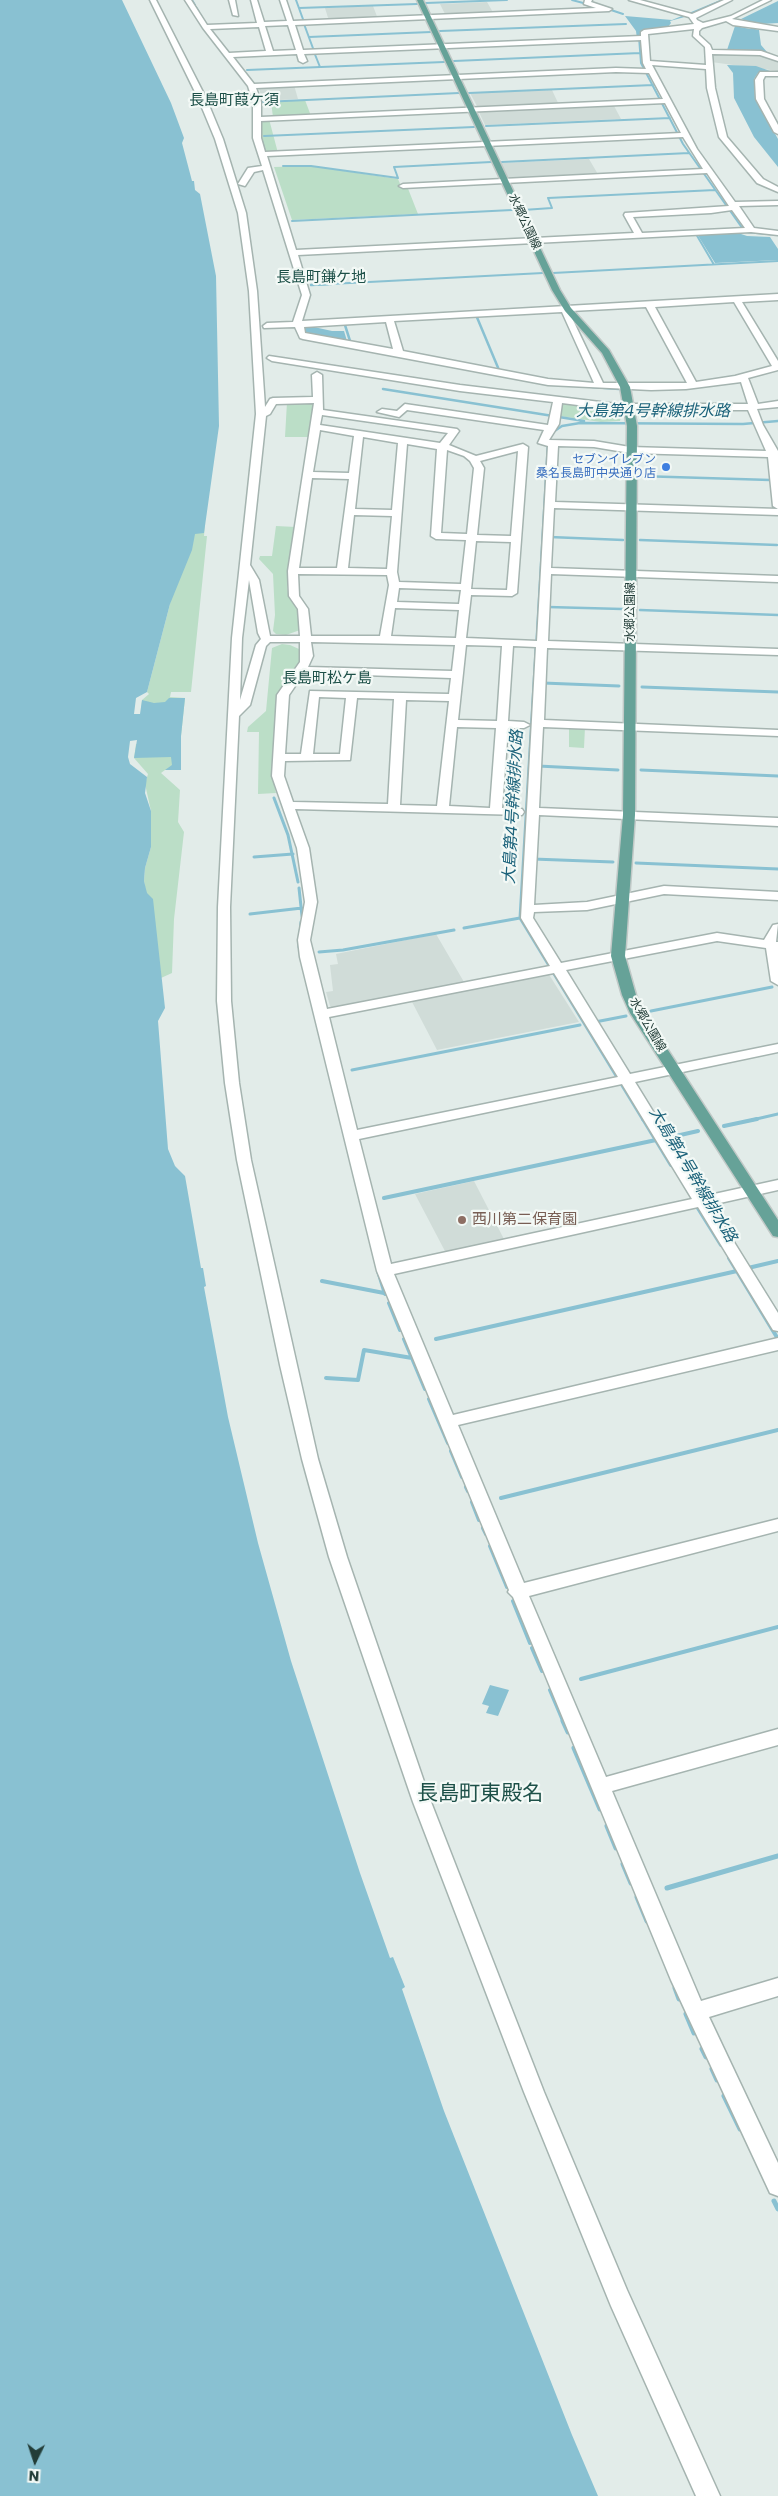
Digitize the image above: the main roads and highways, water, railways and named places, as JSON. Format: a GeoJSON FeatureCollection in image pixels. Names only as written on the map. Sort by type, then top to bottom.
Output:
{"type":"FeatureCollection","features":[{"type":"Feature","properties":{"kind":"main road","name":"水郷公園線"},"geometry":{"type":"LineString","coordinates":[[420,0],[556,290],[568,309],[606,352],[625,387],[632,423],[630,450],[631,647],[629,815],[621,898],[618,956],[629,994],[637,1013],[778,1232]]}},
{"type":"Feature","properties":{"kind":"water"},"geometry":{"type":"Polygon","coordinates":[[[0,0],[122,0],[171,103],[184,138],[182,143],[192,181],[194,181],[195,190],[200,194],[216,276],[219,426],[204,533],[195,534],[192,550],[170,604],[147,692],[136,698],[134,714],[140,714],[142,700],[154,703],[165,702],[169,698],[185,698],[181,736],[181,770],[165,770],[172,765],[171,757],[134,758],[137,740],[130,741],[128,757],[130,764],[147,777],[145,793],[151,811],[151,847],[145,868],[144,881],[147,893],[153,899],[165,1008],[158,1021],[168,1149],[175,1166],[185,1176],[201,1268],[203,1268],[206,1286],[204,1287],[228,1417],[258,1543],[291,1661],[360,1873],[390,1958],[393,1957],[405,1987],[402,1989],[444,2111],[598,2496],[0,2496],[0,0]]]}},
{"type":"Feature","properties":{"kind":"water"},"geometry":{"type":"Polygon","coordinates":[[[720,0],[725,0],[692,15],[670,21],[671,23],[668,27],[640,31],[640,39],[637,39],[636,31],[625,16],[672,20],[720,0]]]}},
{"type":"Feature","properties":{"kind":"water"},"geometry":{"type":"Polygon","coordinates":[[[778,1],[778,23],[762,24],[755,29],[759,30],[761,45],[767,52],[727,50],[735,26],[750,29],[757,24],[741,19],[778,1]]]}},
{"type":"Feature","properties":{"kind":"water"},"geometry":{"type":"Polygon","coordinates":[[[727,65],[756,66],[770,71],[778,71],[778,73],[758,73],[754,79],[755,98],[778,139],[778,167],[754,137],[734,98],[733,73],[727,65]]]}},
{"type":"Feature","properties":{"kind":"water"},"geometry":{"type":"Polygon","coordinates":[[[735,232],[747,236],[770,237],[778,249],[778,260],[715,263],[697,234],[735,232]]]}},
{"type":"Feature","properties":{"kind":"water"},"geometry":{"type":"Polygon","coordinates":[[[314,327],[332,331],[344,331],[347,341],[314,334],[306,335],[303,328],[314,327]]]}},
{"type":"Feature","properties":{"kind":"water"},"geometry":{"type":"Polygon","coordinates":[[[490,1685],[509,1690],[498,1716],[486,1713],[489,1706],[482,1704],[490,1685]]]}},
{"type":"Feature","properties":{"kind":"waterway"},"geometry":{"type":"LineString","coordinates":[[192,0],[195,5]]}},
{"type":"Feature","properties":{"kind":"waterway"},"geometry":{"type":"LineString","coordinates":[[296,0],[304,22]]}},
{"type":"Feature","properties":{"kind":"waterway"},"geometry":{"type":"LineString","coordinates":[[426,3],[507,0]]}},
{"type":"Feature","properties":{"kind":"waterway"},"geometry":{"type":"LineString","coordinates":[[572,0],[587,4]]}},
{"type":"Feature","properties":{"kind":"waterway"},"geometry":{"type":"LineString","coordinates":[[299,8],[417,4]]}},
{"type":"Feature","properties":{"kind":"waterway"},"geometry":{"type":"LineString","coordinates":[[196,7],[199,12]]}},
{"type":"Feature","properties":{"kind":"waterway"},"geometry":{"type":"LineString","coordinates":[[611,10],[623,14]]}},
{"type":"Feature","properties":{"kind":"waterway"},"geometry":{"type":"LineString","coordinates":[[200,14],[204,21]]}},
{"type":"Feature","properties":{"kind":"waterway"},"geometry":{"type":"LineString","coordinates":[[304,24],[314,51]]}},
{"type":"Feature","properties":{"kind":"waterway"},"geometry":{"type":"LineString","coordinates":[[440,31],[626,24]]}},
{"type":"Feature","properties":{"kind":"waterway"},"geometry":{"type":"LineString","coordinates":[[309,37],[431,32]]}},
{"type":"Feature","properties":{"kind":"waterway"},"geometry":{"type":"LineString","coordinates":[[639,37],[641,63],[652,85]]}},
{"type":"Feature","properties":{"kind":"waterway"},"geometry":{"type":"LineString","coordinates":[[314,52],[320,67]]}},
{"type":"Feature","properties":{"kind":"waterway"},"geometry":{"type":"LineString","coordinates":[[454,61],[640,53]]}},
{"type":"Feature","properties":{"kind":"waterway"},"geometry":{"type":"LineString","coordinates":[[247,70],[444,62]]}},
{"type":"Feature","properties":{"kind":"waterway"},"geometry":{"type":"LineString","coordinates":[[469,93],[652,85]]}},
{"type":"Feature","properties":{"kind":"waterway"},"geometry":{"type":"LineString","coordinates":[[652,85],[670,118]]}},
{"type":"Feature","properties":{"kind":"waterway"},"geometry":{"type":"LineString","coordinates":[[263,102],[459,93]]}},
{"type":"Feature","properties":{"kind":"waterway"},"geometry":{"type":"LineString","coordinates":[[486,126],[670,118]]}},
{"type":"Feature","properties":{"kind":"waterway"},"geometry":{"type":"LineString","coordinates":[[670,118],[683,144],[745,232],[778,235]]}},
{"type":"Feature","properties":{"kind":"waterway"},"geometry":{"type":"LineString","coordinates":[[264,136],[474,127]]}},
{"type":"Feature","properties":{"kind":"waterway"},"geometry":{"type":"LineString","coordinates":[[262,141],[266,155]]}},
{"type":"Feature","properties":{"kind":"waterway"},"geometry":{"type":"LineString","coordinates":[[502,162],[689,153]]}},
{"type":"Feature","properties":{"kind":"waterway"},"geometry":{"type":"LineString","coordinates":[[283,166],[311,166],[398,178],[394,167],[491,162]]}},
{"type":"Feature","properties":{"kind":"waterway"},"geometry":{"type":"LineString","coordinates":[[272,172],[284,213]]}},
{"type":"Feature","properties":{"kind":"waterway"},"geometry":{"type":"LineString","coordinates":[[523,210],[552,208],[548,198],[715,190]]}},
{"type":"Feature","properties":{"kind":"waterway"},"geometry":{"type":"LineString","coordinates":[[292,221],[512,210]]}},
{"type":"Feature","properties":{"kind":"waterway"},"geometry":{"type":"LineString","coordinates":[[696,234],[713,263]]}},
{"type":"Feature","properties":{"kind":"waterway"},"geometry":{"type":"LineString","coordinates":[[553,273],[778,261]]}},
{"type":"Feature","properties":{"kind":"waterway"},"geometry":{"type":"LineString","coordinates":[[332,284],[311,285],[543,273]]}},
{"type":"Feature","properties":{"kind":"waterway"},"geometry":{"type":"LineString","coordinates":[[476,315],[499,370]]}},
{"type":"Feature","properties":{"kind":"waterway"},"geometry":{"type":"LineString","coordinates":[[344,322],[351,344]]}},
{"type":"Feature","properties":{"kind":"waterway"},"geometry":{"type":"LineString","coordinates":[[592,387],[619,389]]}},
{"type":"Feature","properties":{"kind":"waterway"},"geometry":{"type":"LineString","coordinates":[[383,389],[553,416]]}},
{"type":"Feature","properties":{"kind":"waterway"},"geometry":{"type":"LineString","coordinates":[[559,417],[584,421]]}},
{"type":"Feature","properties":{"kind":"waterway","name":"大島第4号幹線排水路"},"geometry":{"type":"LineString","coordinates":[[553,432],[562,426],[580,423],[743,424],[778,421]]}},
{"type":"Feature","properties":{"kind":"waterway","name":"大島第4号幹線排水路"},"geometry":{"type":"LineString","coordinates":[[536,651],[548,443]]}},
{"type":"Feature","properties":{"kind":"waterway"},"geometry":{"type":"LineString","coordinates":[[555,473],[617,475]]}},
{"type":"Feature","properties":{"kind":"waterway"},"geometry":{"type":"LineString","coordinates":[[639,476],[770,480]]}},
{"type":"Feature","properties":{"kind":"waterway"},"geometry":{"type":"LineString","coordinates":[[550,537],[623,540]]}},
{"type":"Feature","properties":{"kind":"waterway"},"geometry":{"type":"LineString","coordinates":[[640,540],[777,545]]}},
{"type":"Feature","properties":{"kind":"waterway"},"geometry":{"type":"LineString","coordinates":[[548,607],[622,609]]}},
{"type":"Feature","properties":{"kind":"waterway"},"geometry":{"type":"LineString","coordinates":[[640,610],[778,615]]}},
{"type":"Feature","properties":{"kind":"waterway","name":"大島第4号幹線排水路"},"geometry":{"type":"LineString","coordinates":[[520,918],[536,649]]}},
{"type":"Feature","properties":{"kind":"waterway"},"geometry":{"type":"LineString","coordinates":[[543,683],[619,686]]}},
{"type":"Feature","properties":{"kind":"waterway"},"geometry":{"type":"LineString","coordinates":[[642,687],[778,692]]}},
{"type":"Feature","properties":{"kind":"waterway"},"geometry":{"type":"LineString","coordinates":[[538,766],[618,770]]}},
{"type":"Feature","properties":{"kind":"waterway"},"geometry":{"type":"LineString","coordinates":[[641,770],[778,776]]}},
{"type":"Feature","properties":{"kind":"waterway"},"geometry":{"type":"LineString","coordinates":[[274,798],[288,835],[292,854]]}},
{"type":"Feature","properties":{"kind":"waterway"},"geometry":{"type":"LineString","coordinates":[[254,857],[292,854]]}},
{"type":"Feature","properties":{"kind":"waterway"},"geometry":{"type":"LineString","coordinates":[[292,854],[298,882]]}},
{"type":"Feature","properties":{"kind":"waterway"},"geometry":{"type":"LineString","coordinates":[[533,859],[613,862]]}},
{"type":"Feature","properties":{"kind":"waterway"},"geometry":{"type":"LineString","coordinates":[[636,863],[778,869]]}},
{"type":"Feature","properties":{"kind":"waterway"},"geometry":{"type":"LineString","coordinates":[[299,888],[301,908]]}},
{"type":"Feature","properties":{"kind":"waterway"},"geometry":{"type":"LineString","coordinates":[[250,914],[301,908]]}},
{"type":"Feature","properties":{"kind":"waterway"},"geometry":{"type":"LineString","coordinates":[[301,908],[302,916]]}},
{"type":"Feature","properties":{"kind":"waterway"},"geometry":{"type":"LineString","coordinates":[[464,928],[520,918]]}},
{"type":"Feature","properties":{"kind":"waterway","name":"大島第4号幹線排水路"},"geometry":{"type":"LineString","coordinates":[[520,918],[643,1120]]}},
{"type":"Feature","properties":{"kind":"waterway"},"geometry":{"type":"LineString","coordinates":[[299,947],[301,922]]}},
{"type":"Feature","properties":{"kind":"waterway"},"geometry":{"type":"LineString","coordinates":[[319,952],[343,950],[454,930]]}},
{"type":"Feature","properties":{"kind":"waterway"},"geometry":{"type":"LineString","coordinates":[[651,1011],[772,987]]}},
{"type":"Feature","properties":{"kind":"waterway"},"geometry":{"type":"LineString","coordinates":[[595,1022],[626,1016]]}},
{"type":"Feature","properties":{"kind":"waterway"},"geometry":{"type":"LineString","coordinates":[[352,1070],[580,1025]]}},
{"type":"Feature","properties":{"kind":"waterway"},"geometry":{"type":"LineString","coordinates":[[752,1120],[778,1114]]}},
{"type":"Feature","properties":{"kind":"waterway","name":"大島第4号幹線排水路"},"geometry":{"type":"LineString","coordinates":[[643,1119],[656,1140]]}},
{"type":"Feature","properties":{"kind":"waterway"},"geometry":{"type":"LineString","coordinates":[[724,1126],[757,1119]]}},
{"type":"Feature","properties":{"kind":"waterway"},"geometry":{"type":"LineString","coordinates":[[667,1138],[698,1131]]}},
{"type":"Feature","properties":{"kind":"waterway"},"geometry":{"type":"LineString","coordinates":[[384,1198],[656,1140]]}},
{"type":"Feature","properties":{"kind":"waterway","name":"大島第4号幹線排水路"},"geometry":{"type":"LineString","coordinates":[[656,1140],[671,1165]]}},
{"type":"Feature","properties":{"kind":"waterway","name":"大島第4号幹線排水路"},"geometry":{"type":"LineString","coordinates":[[696,1205],[721,1245]]}},
{"type":"Feature","properties":{"kind":"waterway","name":"大島第4号幹線排水路"},"geometry":{"type":"LineString","coordinates":[[729,1258],[737,1271]]}},
{"type":"Feature","properties":{"kind":"waterway"},"geometry":{"type":"LineString","coordinates":[[748,1268],[778,1261]]}},
{"type":"Feature","properties":{"kind":"waterway"},"geometry":{"type":"LineString","coordinates":[[378,1271],[385,1294]]}},
{"type":"Feature","properties":{"kind":"waterway"},"geometry":{"type":"LineString","coordinates":[[436,1339],[737,1271]]}},
{"type":"Feature","properties":{"kind":"waterway","name":"大島第4号幹線排水路"},"geometry":{"type":"LineString","coordinates":[[737,1271],[778,1339]]}},
{"type":"Feature","properties":{"kind":"waterway"},"geometry":{"type":"LineString","coordinates":[[322,1281],[384,1293]]}},
{"type":"Feature","properties":{"kind":"waterway"},"geometry":{"type":"LineString","coordinates":[[389,1303],[400,1330]]}},
{"type":"Feature","properties":{"kind":"waterway"},"geometry":{"type":"LineString","coordinates":[[404,1339],[412,1358]]}},
{"type":"Feature","properties":{"kind":"waterway"},"geometry":{"type":"LineString","coordinates":[[326,1378],[358,1380],[364,1350],[412,1358]]}},
{"type":"Feature","properties":{"kind":"waterway"},"geometry":{"type":"LineString","coordinates":[[412,1358],[425,1389]]}},
{"type":"Feature","properties":{"kind":"waterway"},"geometry":{"type":"LineString","coordinates":[[429,1399],[448,1443]]}},
{"type":"Feature","properties":{"kind":"waterway"},"geometry":{"type":"LineString","coordinates":[[501,1498],[778,1430]]}},
{"type":"Feature","properties":{"kind":"waterway"},"geometry":{"type":"LineString","coordinates":[[451,1451],[462,1477]]}},
{"type":"Feature","properties":{"kind":"waterway"},"geometry":{"type":"LineString","coordinates":[[466,1487],[468,1491]]}},
{"type":"Feature","properties":{"kind":"waterway"},"geometry":{"type":"LineString","coordinates":[[472,1502],[479,1520]]}},
{"type":"Feature","properties":{"kind":"waterway"},"geometry":{"type":"LineString","coordinates":[[483,1528],[486,1534]]}},
{"type":"Feature","properties":{"kind":"waterway"},"geometry":{"type":"LineString","coordinates":[[490,1546],[507,1587]]}},
{"type":"Feature","properties":{"kind":"waterway"},"geometry":{"type":"LineString","coordinates":[[513,1601],[530,1643]]}},
{"type":"Feature","properties":{"kind":"waterway"},"geometry":{"type":"LineString","coordinates":[[581,1679],[778,1627]]}},
{"type":"Feature","properties":{"kind":"waterway"},"geometry":{"type":"LineString","coordinates":[[532,1648],[542,1671]]}},
{"type":"Feature","properties":{"kind":"waterway"},"geometry":{"type":"LineString","coordinates":[[550,1690],[564,1723]]}},
{"type":"Feature","properties":{"kind":"waterway"},"geometry":{"type":"LineString","coordinates":[[563,1721],[568,1732]]}},
{"type":"Feature","properties":{"kind":"waterway"},"geometry":{"type":"LineString","coordinates":[[574,1748],[600,1809]]}},
{"type":"Feature","properties":{"kind":"waterway"},"geometry":{"type":"LineString","coordinates":[[607,1826],[616,1848]]}},
{"type":"Feature","properties":{"kind":"waterway"},"geometry":{"type":"LineString","coordinates":[[667,1888],[778,1856]]}},
{"type":"Feature","properties":{"kind":"waterway"},"geometry":{"type":"LineString","coordinates":[[623,1864],[631,1883]]}},
{"type":"Feature","properties":{"kind":"waterway"},"geometry":{"type":"LineString","coordinates":[[637,1897],[647,1921]]}},
{"type":"Feature","properties":{"kind":"waterway"},"geometry":{"type":"LineString","coordinates":[[675,1988],[679,1999]]}},
{"type":"Feature","properties":{"kind":"waterway"},"geometry":{"type":"LineString","coordinates":[[686,2014],[694,2033]]}},
{"type":"Feature","properties":{"kind":"waterway"},"geometry":{"type":"LineString","coordinates":[[702,2049],[706,2057]]}},
{"type":"Feature","properties":{"kind":"waterway"},"geometry":{"type":"LineString","coordinates":[[712,2069],[717,2080]]}},
{"type":"Feature","properties":{"kind":"waterway"},"geometry":{"type":"LineString","coordinates":[[724,2096],[740,2129]]}},
{"type":"Feature","properties":{"kind":"waterway"},"geometry":{"type":"LineString","coordinates":[[774,2201],[778,2209]]}},
{"type":"Feature","properties":{"kind":"place","name":"セブンイレブン 桑名長島町中央通り店"},"geometry":{"type":"Point","coordinates":[666,467]}},
{"type":"Feature","properties":{"kind":"place","name":"西川第二保育園"},"geometry":{"type":"Point","coordinates":[462,1220]}},
{"type":"Feature","properties":{"kind":"district","name":"長島町葭ケ須"},"geometry":{"type":"Point","coordinates":[234,101]}},
{"type":"Feature","properties":{"kind":"district","name":"長島町鎌ケ地"},"geometry":{"type":"Point","coordinates":[321,278]}},
{"type":"Feature","properties":{"kind":"district","name":"長島町松ケ島"},"geometry":{"type":"Point","coordinates":[327,679]}},
{"type":"Feature","properties":{"kind":"district","name":"長島町東殿名"},"geometry":{"type":"Point","coordinates":[480,1795]}}]}
